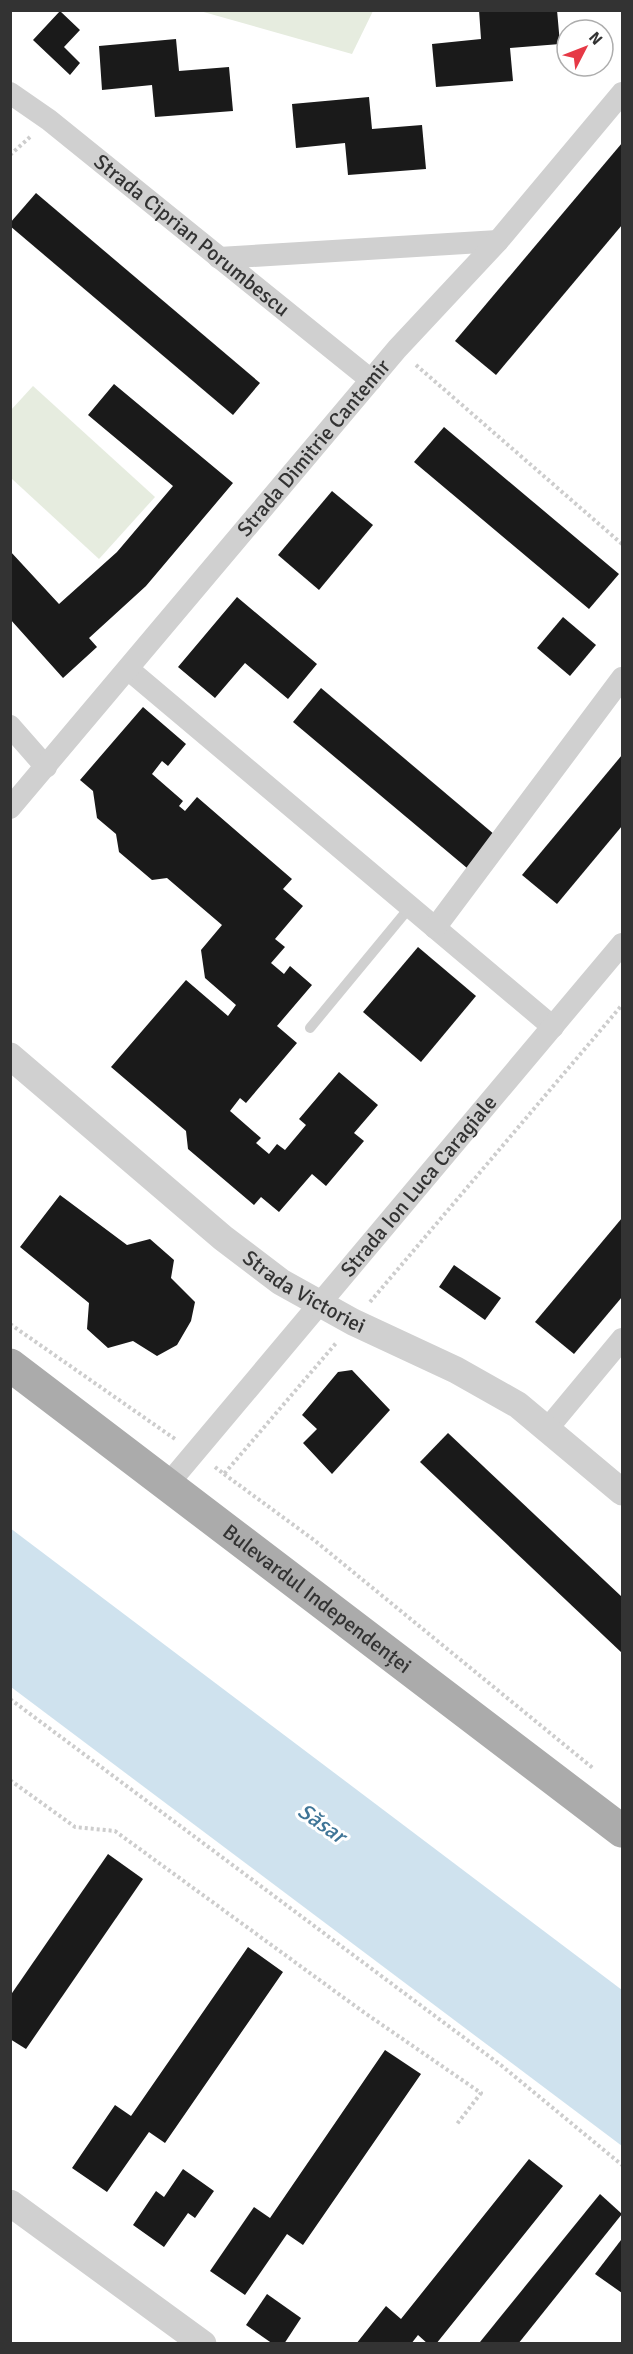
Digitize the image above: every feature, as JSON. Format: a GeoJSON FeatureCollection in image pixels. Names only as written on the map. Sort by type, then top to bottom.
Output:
{"type":"FeatureCollection","features":[{"type":"Feature","properties":{"kind":"main road","name":"Bulevardul Independenței"},"geometry":{"type":"LineString","coordinates":[[10,1365],[169,1483],[622,1831]]}},
{"type":"Feature","properties":{"kind":"street","name":"Strada Ciprian Porumbescu"},"geometry":{"type":"LineString","coordinates":[[10,93],[49,120],[371,380]]}},
{"type":"Feature","properties":{"kind":"street","name":"Strada Dimitrie Cantemir"},"geometry":{"type":"LineString","coordinates":[[10,808],[397,349],[498,241],[622,93]]}},
{"type":"Feature","properties":{"kind":"street"},"geometry":{"type":"LineString","coordinates":[[219,258],[498,241]]}},
{"type":"Feature","properties":{"kind":"street"},"geometry":{"type":"LineString","coordinates":[[128,669],[553,1027]]}},
{"type":"Feature","properties":{"kind":"street"},"geometry":{"type":"LineString","coordinates":[[435,928],[622,678]]}},
{"type":"Feature","properties":{"kind":"street"},"geometry":{"type":"LineString","coordinates":[[10,726],[46,766]]}},
{"type":"Feature","properties":{"kind":"street","name":"Strada Ion Luca Caragiale"},"geometry":{"type":"LineString","coordinates":[[169,1483],[622,944]]}},
{"type":"Feature","properties":{"kind":"street","name":"Strada Victoriei"},"geometry":{"type":"LineString","coordinates":[[10,1056],[223,1238],[281,1282],[353,1322],[456,1370],[518,1405],[622,1492]]}},
{"type":"Feature","properties":{"kind":"street"},"geometry":{"type":"LineString","coordinates":[[548,1428],[622,1339]]}},
{"type":"Feature","properties":{"kind":"street"},"geometry":{"type":"LineString","coordinates":[[10,2203],[203,2343]]}},
{"type":"Feature","properties":{"kind":"lane"},"geometry":{"type":"LineString","coordinates":[[310,1028],[410,907]]}},
{"type":"Feature","properties":{"kind":"path"},"geometry":{"type":"LineString","coordinates":[[397,349],[622,544]]}},
{"type":"Feature","properties":{"kind":"path"},"geometry":{"type":"LineString","coordinates":[[224,1474],[314,1540],[595,1770]]}},
{"type":"Feature","properties":{"kind":"path"},"geometry":{"type":"LineString","coordinates":[[10,1699],[502,2066],[622,2165]]}},
{"type":"Feature","properties":{"kind":"path"},"geometry":{"type":"LineString","coordinates":[[10,1780],[75,1827],[115,1831],[362,2011],[481,2093],[457,2124]]}},
{"type":"Feature","properties":{"kind":"shaded area"},"geometry":{"type":"Polygon","coordinates":[[[200,11],[373,11],[352,54],[200,11]]]}},
{"type":"Feature","properties":{"kind":"shaded area"},"geometry":{"type":"Polygon","coordinates":[[[33,386],[155,497],[99,559],[11,478],[11,410],[33,386]]]}},
{"type":"Feature","properties":{"kind":"water","name":"Săsar"},"geometry":{"type":"Polygon","coordinates":[[[10,1528],[622,1990],[622,2146],[11,1687],[10,1528]]]}},
{"type":"Feature","properties":{"kind":"building"},"geometry":{"type":"Polygon","coordinates":[[[479,10],[557,10],[555,44],[510,48],[513,81],[436,87],[432,44],[481,39],[479,10]]]}},
{"type":"Feature","properties":{"kind":"building"},"geometry":{"type":"Polygon","coordinates":[[[60,11],[80,30],[64,47],[80,63],[70,75],[33,40],[60,11]]]}},
{"type":"Feature","properties":{"kind":"building"},"geometry":{"type":"Polygon","coordinates":[[[176,39],[179,71],[229,67],[233,111],[155,117],[152,85],[102,90],[99,46],[176,39]]]}},
{"type":"Feature","properties":{"kind":"building"},"geometry":{"type":"Polygon","coordinates":[[[369,97],[372,129],[422,125],[426,169],[348,175],[345,143],[296,148],[292,104],[369,97]]]}},
{"type":"Feature","properties":{"kind":"building"},"geometry":{"type":"Polygon","coordinates":[[[622,143],[622,225],[496,375],[455,341],[622,143]]]}},
{"type":"Feature","properties":{"kind":"building"},"geometry":{"type":"Polygon","coordinates":[[[36,193],[260,383],[233,415],[10,226],[10,223],[36,193]]]}},
{"type":"Feature","properties":{"kind":"building"},"geometry":{"type":"Polygon","coordinates":[[[114,384],[233,483],[146,586],[89,638],[97,647],[63,678],[10,619],[10,551],[59,604],[117,552],[173,486],[88,415],[114,384]]]}},
{"type":"Feature","properties":{"kind":"building"},"geometry":{"type":"Polygon","coordinates":[[[444,427],[619,574],[589,609],[414,462],[444,427]]]}},
{"type":"Feature","properties":{"kind":"building"},"geometry":{"type":"Polygon","coordinates":[[[332,491],[373,525],[319,590],[278,555],[332,491]]]}},
{"type":"Feature","properties":{"kind":"building"},"geometry":{"type":"Polygon","coordinates":[[[237,597],[317,664],[288,699],[245,663],[215,698],[178,667],[237,597]]]}},
{"type":"Feature","properties":{"kind":"building"},"geometry":{"type":"Polygon","coordinates":[[[563,617],[596,645],[570,676],[537,648],[563,617]]]}},
{"type":"Feature","properties":{"kind":"building"},"geometry":{"type":"Polygon","coordinates":[[[321,688],[495,835],[467,868],[293,722],[321,688]]]}},
{"type":"Feature","properties":{"kind":"building"},"geometry":{"type":"Polygon","coordinates":[[[143,707],[186,744],[168,766],[162,761],[152,774],[183,801],[179,806],[185,811],[197,797],[292,879],[283,889],[303,906],[275,939],[285,947],[271,963],[284,974],[290,966],[312,985],[277,1026],[297,1043],[246,1103],[240,1098],[230,1111],[261,1138],[256,1143],[269,1154],[277,1144],[285,1150],[306,1125],[299,1119],[339,1072],[378,1105],[354,1133],[364,1141],[326,1186],[312,1174],[279,1212],[261,1197],[254,1205],[188,1149],[186,1131],[111,1067],[186,980],[228,1016],[236,1005],[205,978],[201,950],[222,925],[167,878],[152,880],[119,852],[116,834],[97,818],[93,791],[80,780],[143,707]]]}},
{"type":"Feature","properties":{"kind":"building"},"geometry":{"type":"Polygon","coordinates":[[[622,755],[622,826],[557,904],[522,875],[622,755]]]}},
{"type":"Feature","properties":{"kind":"building"},"geometry":{"type":"Polygon","coordinates":[[[418,947],[476,996],[421,1062],[363,1012],[418,947]]]}},
{"type":"Feature","properties":{"kind":"building"},"geometry":{"type":"Polygon","coordinates":[[[60,1195],[127,1245],[150,1239],[174,1260],[171,1278],[195,1302],[191,1321],[177,1345],[157,1356],[133,1341],[108,1348],[87,1329],[89,1303],[20,1247],[60,1195]]]}},
{"type":"Feature","properties":{"kind":"building"},"geometry":{"type":"Polygon","coordinates":[[[622,1218],[622,1297],[574,1354],[535,1322],[622,1218]]]}},
{"type":"Feature","properties":{"kind":"building"},"geometry":{"type":"Polygon","coordinates":[[[454,1265],[501,1298],[485,1320],[439,1287],[454,1265]]]}},
{"type":"Feature","properties":{"kind":"building"},"geometry":{"type":"Polygon","coordinates":[[[352,1370],[390,1410],[332,1474],[303,1443],[317,1429],[302,1415],[338,1372],[352,1370]]]}},
{"type":"Feature","properties":{"kind":"building"},"geometry":{"type":"Polygon","coordinates":[[[448,1433],[622,1597],[622,1653],[420,1462],[448,1433]]]}},
{"type":"Feature","properties":{"kind":"building"},"geometry":{"type":"Polygon","coordinates":[[[108,1854],[143,1879],[26,2049],[10,2039],[10,1996],[108,1854]]]}},
{"type":"Feature","properties":{"kind":"building"},"geometry":{"type":"Polygon","coordinates":[[[248,1947],[283,1972],[165,2143],[149,2132],[107,2192],[72,2168],[115,2105],[131,2116],[248,1947]]]}},
{"type":"Feature","properties":{"kind":"building"},"geometry":{"type":"Polygon","coordinates":[[[385,2050],[421,2074],[303,2245],[287,2234],[245,2295],[210,2271],[254,2207],[270,2218],[385,2050]]]}},
{"type":"Feature","properties":{"kind":"building"},"geometry":{"type":"Polygon","coordinates":[[[529,2159],[563,2186],[436,2344],[428,2344],[418,2335],[411,2344],[356,2344],[386,2306],[401,2319],[529,2159]]]}},
{"type":"Feature","properties":{"kind":"building"},"geometry":{"type":"Polygon","coordinates":[[[183,2169],[214,2191],[195,2218],[188,2213],[164,2247],[133,2225],[156,2191],[164,2197],[183,2169]]]}},
{"type":"Feature","properties":{"kind":"building"},"geometry":{"type":"Polygon","coordinates":[[[600,2194],[622,2214],[518,2344],[480,2342],[600,2194]]]}},
{"type":"Feature","properties":{"kind":"building"},"geometry":{"type":"Polygon","coordinates":[[[622,2241],[622,2293],[595,2274],[622,2241]]]}},
{"type":"Feature","properties":{"kind":"building"},"geometry":{"type":"Polygon","coordinates":[[[267,2294],[301,2318],[284,2344],[273,2344],[246,2325],[267,2294]]]}}]}
